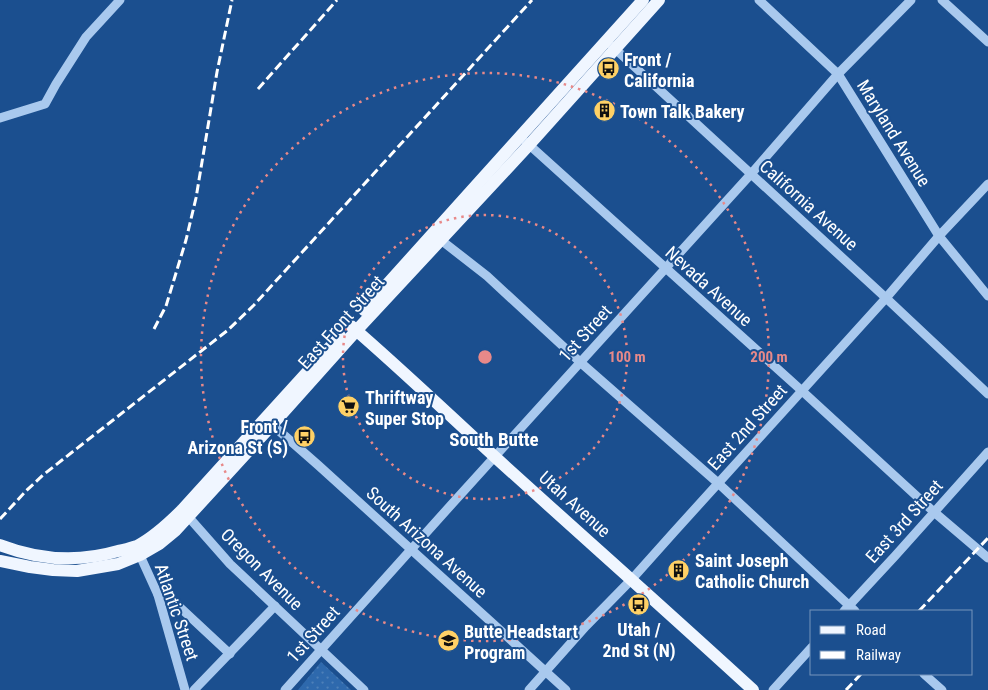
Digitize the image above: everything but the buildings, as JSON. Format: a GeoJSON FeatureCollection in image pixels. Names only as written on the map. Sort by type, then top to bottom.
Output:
{"type":"FeatureCollection","features":[{"type":"Feature","properties":{"kind":"main road","name":"East Front Street"},"geometry":{"type":"LineString","coordinates":[[0,545],[33,555],[76,559],[138,551],[159,544],[176,530],[186,513],[611,44],[643,0]]}},
{"type":"Feature","properties":{"kind":"main road","name":"East Front Street"},"geometry":{"type":"LineString","coordinates":[[611,44],[659,0]]}},
{"type":"Feature","properties":{"kind":"main road","name":"Utah Avenue"},"geometry":{"type":"LineString","coordinates":[[353,328],[753,690]]}},
{"type":"Feature","properties":{"kind":"main road","name":"East Front Street"},"geometry":{"type":"LineString","coordinates":[[0,561],[30,567],[77,571],[118,564],[138,551]]}},
{"type":"Feature","properties":{"kind":"street"},"geometry":{"type":"LineString","coordinates":[[0,118],[45,104],[86,37],[120,0]]}},
{"type":"Feature","properties":{"kind":"street","name":"Maryland Avenue"},"geometry":{"type":"LineString","coordinates":[[759,0],[838,74],[939,236],[988,296]]}},
{"type":"Feature","properties":{"kind":"street","name":"1st Street"},"geometry":{"type":"LineString","coordinates":[[285,690],[751,174],[838,74],[911,0]]}},
{"type":"Feature","properties":{"kind":"street"},"geometry":{"type":"LineString","coordinates":[[942,0],[988,42]]}},
{"type":"Feature","properties":{"kind":"street","name":"California Avenue"},"geometry":{"type":"LineString","coordinates":[[611,44],[988,394]]}},
{"type":"Feature","properties":{"kind":"street","name":"Nevada Avenue"},"geometry":{"type":"LineString","coordinates":[[525,141],[934,512],[988,558]]}},
{"type":"Feature","properties":{"kind":"street","name":"East 2nd Street"},"geometry":{"type":"LineString","coordinates":[[529,690],[586,626],[632,579],[886,298],[939,236],[988,184]]}},
{"type":"Feature","properties":{"kind":"street"},"geometry":{"type":"LineString","coordinates":[[437,236],[487,276],[580,362],[718,483],[849,609]]}},
{"type":"Feature","properties":{"kind":"street","name":"South Arizona Avenue"},"geometry":{"type":"LineString","coordinates":[[269,422],[566,690]]}},
{"type":"Feature","properties":{"kind":"street","name":"East 3rd Street"},"geometry":{"type":"LineString","coordinates":[[849,609],[988,452]]}},
{"type":"Feature","properties":{"kind":"street","name":"Oregon Avenue"},"geometry":{"type":"LineString","coordinates":[[186,513],[230,564],[364,690]]}},
{"type":"Feature","properties":{"kind":"street","name":"Atlantic Street"},"geometry":{"type":"LineString","coordinates":[[138,551],[158,595],[185,690]]}},
{"type":"Feature","properties":{"kind":"street"},"geometry":{"type":"LineString","coordinates":[[158,595],[171,599],[230,654]]}},
{"type":"Feature","properties":{"kind":"street"},"geometry":{"type":"LineString","coordinates":[[194,690],[275,606]]}},
{"type":"Feature","properties":{"kind":"street"},"geometry":{"type":"LineString","coordinates":[[773,690],[810,648]]}},
{"type":"Feature","properties":{"kind":"street"},"geometry":{"type":"LineString","coordinates":[[925,675],[942,690]]}},
{"type":"Feature","properties":{"kind":"shaded area"},"geometry":{"type":"Polygon","coordinates":[[[321,662],[351,690],[298,690],[321,662]]]}},
{"type":"Feature","properties":{"kind":"railway"},"geometry":{"type":"LineString","coordinates":[[154,329],[166,306],[186,240],[196,198],[217,72],[232,0]]}},
{"type":"Feature","properties":{"kind":"railway"},"geometry":{"type":"LineString","coordinates":[[258,89],[337,0]]}},
{"type":"Feature","properties":{"kind":"railway"},"geometry":{"type":"LineString","coordinates":[[0,519],[43,475],[228,330],[254,305],[532,0]]}},
{"type":"Feature","properties":{"kind":"railway"},"geometry":{"type":"LineString","coordinates":[[920,610],[988,538]]}},
{"type":"Feature","properties":{"kind":"railway"},"geometry":{"type":"LineString","coordinates":[[846,690],[860,675]]}},
{"type":"Feature","properties":{"kind":"place","name":"Front / California"},"geometry":{"type":"Point","coordinates":[608,69]}},
{"type":"Feature","properties":{"kind":"place","name":"Town Talk Bakery"},"geometry":{"type":"Point","coordinates":[604,111]}},
{"type":"Feature","properties":{"kind":"place","name":"Thriftway Super Stop"},"geometry":{"type":"Point","coordinates":[349,407]}},
{"type":"Feature","properties":{"kind":"place","name":"Front / Arizona St (S)"},"geometry":{"type":"Point","coordinates":[304,436]}},
{"type":"Feature","properties":{"kind":"place","name":"Saint Joseph Catholic Church"},"geometry":{"type":"Point","coordinates":[679,570]}},
{"type":"Feature","properties":{"kind":"place","name":"Utah / 2nd St (N)"},"geometry":{"type":"Point","coordinates":[639,604]}},
{"type":"Feature","properties":{"kind":"place","name":"Butte Headstart Program"},"geometry":{"type":"Point","coordinates":[448,641]}},
{"type":"Feature","properties":{"kind":"district","name":"South Butte"},"geometry":{"type":"Point","coordinates":[494,439]}}]}
